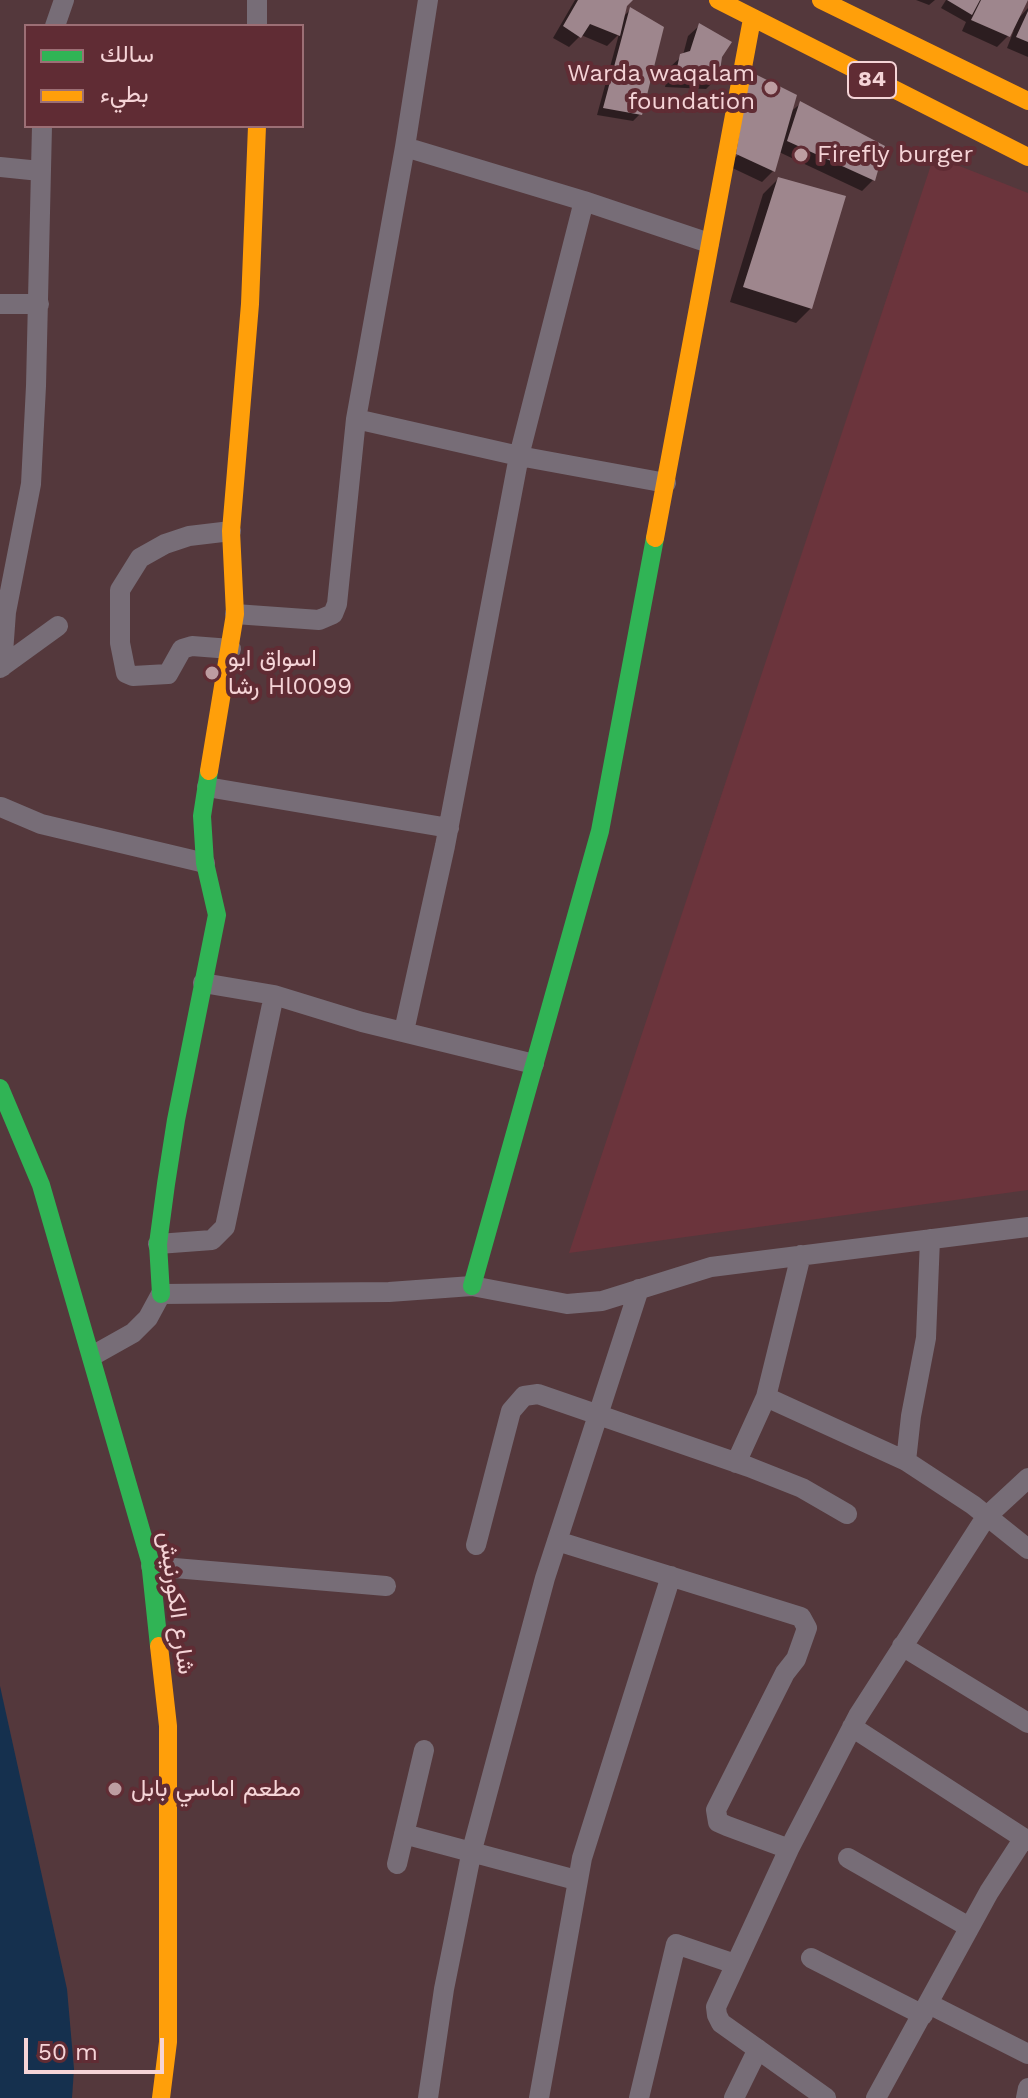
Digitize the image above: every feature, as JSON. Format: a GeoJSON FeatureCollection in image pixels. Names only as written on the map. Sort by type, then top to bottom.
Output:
{"type":"FeatureCollection","features":[{"type":"Feature","properties":{"kind":"street"},"geometry":{"type":"LineString","coordinates":[[56,24],[64,0]]}},
{"type":"Feature","properties":{"kind":"street"},"geometry":{"type":"LineString","coordinates":[[257,0],[257,24]]}},
{"type":"Feature","properties":{"kind":"street"},"geometry":{"type":"LineString","coordinates":[[235,614],[319,620],[333,614],[337,604],[356,419],[428,0]]}},
{"type":"Feature","properties":{"kind":"street","name":"84"},"geometry":{"type":"LineString","coordinates":[[718,0],[1028,157]]}},
{"type":"Feature","properties":{"kind":"street","name":"84"},"geometry":{"type":"LineString","coordinates":[[821,0],[858,9],[1028,101]]}},
{"type":"Feature","properties":{"kind":"street"},"geometry":{"type":"LineString","coordinates":[[472,1286],[600,831],[752,19]]}},
{"type":"Feature","properties":{"kind":"street"},"geometry":{"type":"LineString","coordinates":[[1,668],[6,612],[31,484],[39,304],[42,128]]}},
{"type":"Feature","properties":{"kind":"street"},"geometry":{"type":"LineString","coordinates":[[92,1356],[133,1333],[148,1318],[161,1294],[158,1244],[176,1120],[217,915],[205,863],[202,816],[235,614],[231,531],[250,304],[257,128]]}},
{"type":"Feature","properties":{"kind":"street"},"geometry":{"type":"LineString","coordinates":[[405,147],[584,201],[709,243]]}},
{"type":"Feature","properties":{"kind":"street"},"geometry":{"type":"LineString","coordinates":[[0,167],[40,171]]}},
{"type":"Feature","properties":{"kind":"street"},"geometry":{"type":"LineString","coordinates":[[404,1031],[449,828],[519,456],[584,201]]}},
{"type":"Feature","properties":{"kind":"street"},"geometry":{"type":"LineString","coordinates":[[0,304],[39,304]]}},
{"type":"Feature","properties":{"kind":"street"},"geometry":{"type":"LineString","coordinates":[[356,419],[519,456],[666,483]]}},
{"type":"Feature","properties":{"kind":"street"},"geometry":{"type":"LineString","coordinates":[[231,531],[189,536],[165,544],[140,558],[120,590],[120,643],[126,673],[133,676],[168,674],[182,649],[192,646],[231,649]]}},
{"type":"Feature","properties":{"kind":"street"},"geometry":{"type":"LineString","coordinates":[[1,668],[58,626]]}},
{"type":"Feature","properties":{"kind":"street"},"geometry":{"type":"LineString","coordinates":[[207,787],[449,828]]}},
{"type":"Feature","properties":{"kind":"street"},"geometry":{"type":"LineString","coordinates":[[1,807],[41,824],[205,863]]}},
{"type":"Feature","properties":{"kind":"street"},"geometry":{"type":"LineString","coordinates":[[203,983],[274,995],[362,1022],[534,1064]]}},
{"type":"Feature","properties":{"kind":"street"},"geometry":{"type":"LineString","coordinates":[[158,1244],[212,1240],[225,1227],[274,995]]}},
{"type":"Feature","properties":{"kind":"street","name":"شارع الكورنيش"},"geometry":{"type":"LineString","coordinates":[[0,1088],[41,1185],[151,1566],[168,1726],[168,2042],[161,2098]]}},
{"type":"Feature","properties":{"kind":"street"},"geometry":{"type":"LineString","coordinates":[[161,1294],[389,1292],[472,1286],[567,1304],[602,1301],[711,1267],[1028,1227]]}},
{"type":"Feature","properties":{"kind":"street"},"geometry":{"type":"LineString","coordinates":[[906,1461],[926,1338],[930,1239]]}},
{"type":"Feature","properties":{"kind":"street"},"geometry":{"type":"LineString","coordinates":[[736,1463],[766,1397],[801,1255]]}},
{"type":"Feature","properties":{"kind":"street"},"geometry":{"type":"LineString","coordinates":[[428,2098],[444,1989],[472,1850],[557,1541],[639,1289]]}},
{"type":"Feature","properties":{"kind":"street"},"geometry":{"type":"LineString","coordinates":[[476,1545],[511,1411],[524,1396],[538,1394],[802,1488],[847,1514]]}},
{"type":"Feature","properties":{"kind":"street"},"geometry":{"type":"LineString","coordinates":[[766,1397],[906,1461],[973,1505],[1028,1549]]}},
{"type":"Feature","properties":{"kind":"street"},"geometry":{"type":"LineString","coordinates":[[826,2098],[721,2023],[716,2007],[789,1849],[852,1727],[986,1517],[1028,1478]]}},
{"type":"Feature","properties":{"kind":"street"},"geometry":{"type":"LineString","coordinates":[[557,1541],[801,1617],[807,1628],[796,1659],[785,1673],[716,1810],[718,1822],[789,1849]]}},
{"type":"Feature","properties":{"kind":"street"},"geometry":{"type":"LineString","coordinates":[[151,1566],[386,1586]]}},
{"type":"Feature","properties":{"kind":"street"},"geometry":{"type":"LineString","coordinates":[[539,2098],[576,1880],[671,1576]]}},
{"type":"Feature","properties":{"kind":"street"},"geometry":{"type":"LineString","coordinates":[[902,1646],[1028,1723]]}},
{"type":"Feature","properties":{"kind":"street"},"geometry":{"type":"LineString","coordinates":[[852,1727],[1026,1840],[969,1927],[876,2098]]}},
{"type":"Feature","properties":{"kind":"street"},"geometry":{"type":"LineString","coordinates":[[397,1864],[424,1750]]}},
{"type":"Feature","properties":{"kind":"street"},"geometry":{"type":"LineString","coordinates":[[404,1834],[576,1880]]}},
{"type":"Feature","properties":{"kind":"street"},"geometry":{"type":"LineString","coordinates":[[848,1858],[969,1927]]}},
{"type":"Feature","properties":{"kind":"street"},"geometry":{"type":"LineString","coordinates":[[639,2098],[676,1944],[735,1964]]}},
{"type":"Feature","properties":{"kind":"street"},"geometry":{"type":"LineString","coordinates":[[811,1958],[1028,2054]]}},
{"type":"Feature","properties":{"kind":"street"},"geometry":{"type":"LineString","coordinates":[[734,2098],[758,2049]]}},
{"type":"Feature","properties":{"kind":"street"},"geometry":{"type":"LineString","coordinates":[[1026,2098],[1028,2088]]}},
{"type":"Feature","properties":{"kind":"shaded area"},"geometry":{"type":"Polygon","coordinates":[[[934,156],[1028,193],[1028,1190],[569,1253],[934,156]]]}},
{"type":"Feature","properties":{"kind":"water"},"geometry":{"type":"Polygon","coordinates":[[[0,1686],[67,1989],[74,2069],[72,2098],[0,2098],[0,1686]]]}},
{"type":"Feature","properties":{"kind":"building"},"geometry":{"type":"Polygon","coordinates":[[[578,0],[633,0],[627,6],[620,36],[590,24],[581,38],[563,26],[578,0]]]}},
{"type":"Feature","properties":{"kind":"building"},"geometry":{"type":"Polygon","coordinates":[[[947,0],[980,0],[972,15],[947,0]]]}},
{"type":"Feature","properties":{"kind":"building"},"geometry":{"type":"Polygon","coordinates":[[[981,0],[1028,0],[1010,37],[971,20],[981,0]]]}},
{"type":"Feature","properties":{"kind":"building"},"geometry":{"type":"Polygon","coordinates":[[[630,7],[664,27],[642,115],[603,108],[630,7]]]}},
{"type":"Feature","properties":{"kind":"building"},"geometry":{"type":"Polygon","coordinates":[[[1028,11],[1028,42],[1016,37],[1028,11]]]}},
{"type":"Feature","properties":{"kind":"building"},"geometry":{"type":"Polygon","coordinates":[[[699,23],[732,42],[722,57],[719,78],[675,77],[680,54],[690,51],[699,23]]]}},
{"type":"Feature","properties":{"kind":"building"},"geometry":{"type":"Polygon","coordinates":[[[749,71],[797,95],[775,172],[736,154],[749,71]]]}},
{"type":"Feature","properties":{"kind":"building"},"geometry":{"type":"Polygon","coordinates":[[[800,101],[885,146],[875,181],[787,141],[800,101]]]}},
{"type":"Feature","properties":{"kind":"building"},"geometry":{"type":"Polygon","coordinates":[[[778,177],[846,196],[812,309],[743,287],[778,177]]]}},
{"type":"Feature","properties":{"kind":"traffic: fast"},"geometry":{"type":"LineString","coordinates":[[472,1286],[600,831],[655,538]]}},
{"type":"Feature","properties":{"kind":"traffic: fast"},"geometry":{"type":"LineString","coordinates":[[161,1294],[158,1244],[166,1184],[217,915],[205,863],[202,816],[209,771]]}},
{"type":"Feature","properties":{"kind":"traffic: fast"},"geometry":{"type":"LineString","coordinates":[[0,1088],[41,1185],[150,1561],[159,1646]]}},
{"type":"Feature","properties":{"kind":"traffic: slow"},"geometry":{"type":"LineString","coordinates":[[718,0],[1028,157]]}},
{"type":"Feature","properties":{"kind":"traffic: slow"},"geometry":{"type":"LineString","coordinates":[[821,0],[1028,101]]}},
{"type":"Feature","properties":{"kind":"traffic: slow"},"geometry":{"type":"LineString","coordinates":[[655,538],[752,19]]}},
{"type":"Feature","properties":{"kind":"traffic: slow"},"geometry":{"type":"LineString","coordinates":[[209,771],[235,614],[231,531],[250,304],[257,128]]}},
{"type":"Feature","properties":{"kind":"traffic: slow"},"geometry":{"type":"LineString","coordinates":[[159,1646],[168,1726],[168,2042],[161,2098]]}},
{"type":"Feature","properties":{"kind":"place","name":"Warda waqalam foundation"},"geometry":{"type":"Point","coordinates":[771,88]}},
{"type":"Feature","properties":{"kind":"place","name":"Firefly burger"},"geometry":{"type":"Point","coordinates":[801,155]}},
{"type":"Feature","properties":{"kind":"place","name":"اسواق ابو رشا Hl0099"},"geometry":{"type":"Point","coordinates":[212,673]}},
{"type":"Feature","properties":{"kind":"place","name":"مطعم اماسي بابل"},"geometry":{"type":"Point","coordinates":[115,1789]}}]}
